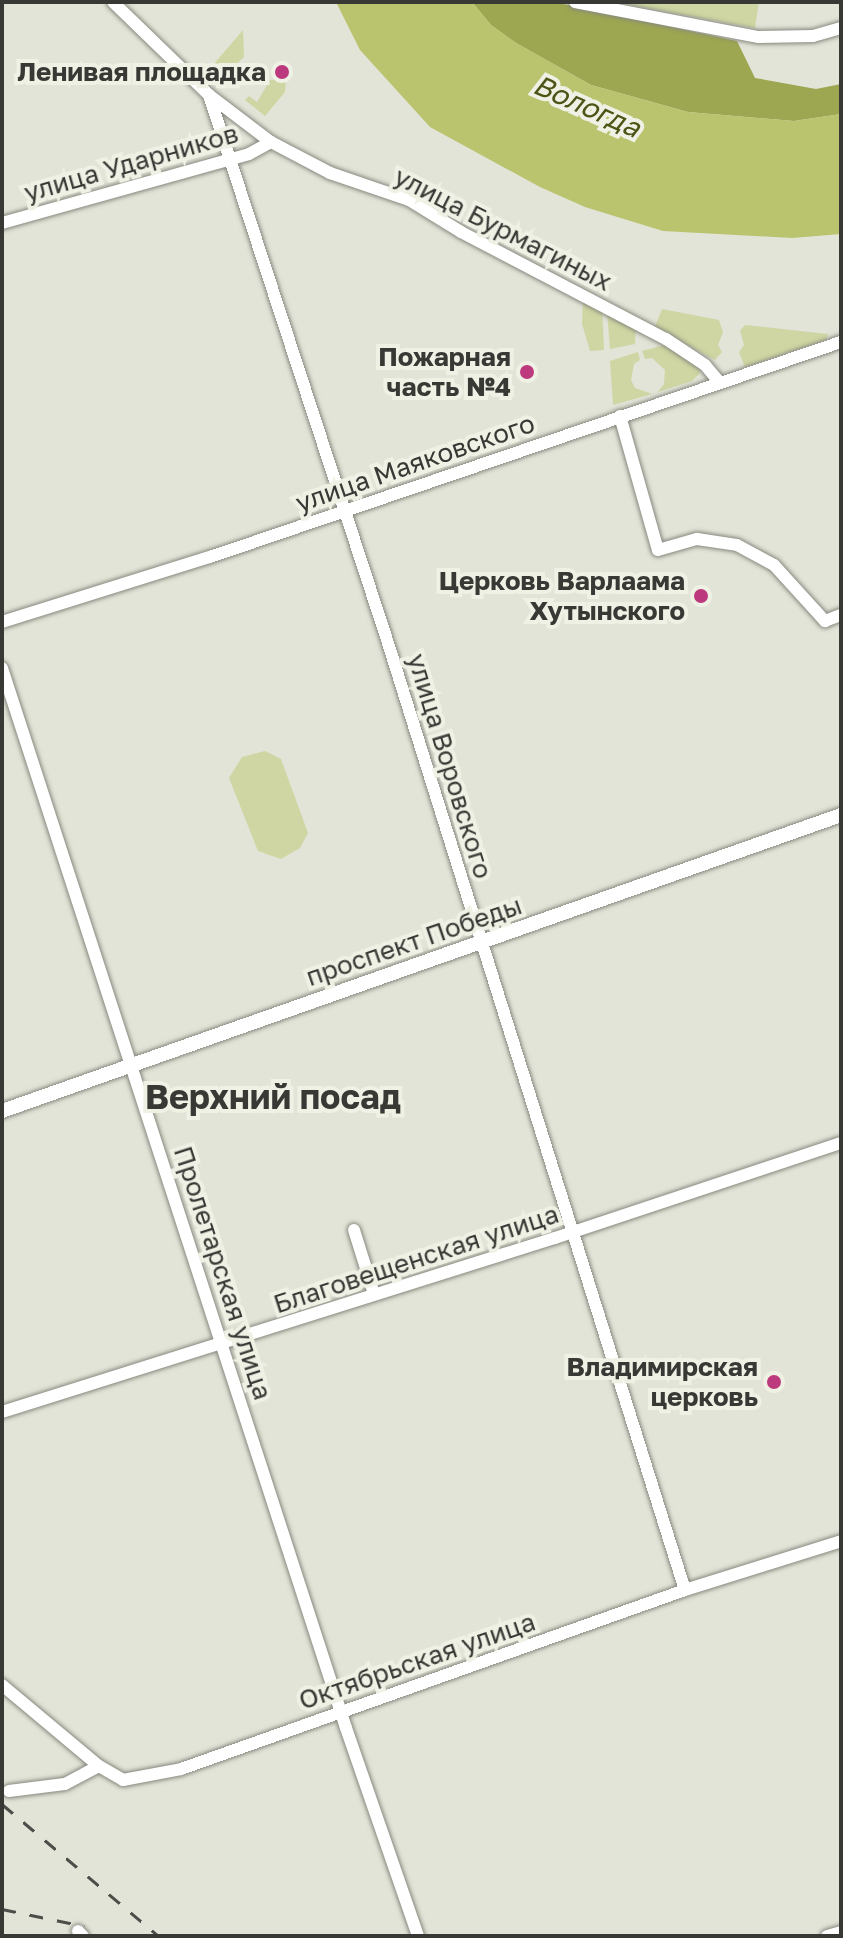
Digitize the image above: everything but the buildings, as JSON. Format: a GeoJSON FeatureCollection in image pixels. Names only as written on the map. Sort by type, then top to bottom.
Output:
{"type":"FeatureCollection","features":[{"type":"Feature","properties":{"kind":"main road","name":"проспект Победы"},"geometry":{"type":"LineString","coordinates":[[2,1111],[841,815]]}},
{"type":"Feature","properties":{"kind":"street","name":"улица Бурмагиных"},"geometry":{"type":"LineString","coordinates":[[113,2],[209,95],[271,142],[330,173],[409,200],[461,232],[666,339],[705,365],[720,383]]}},
{"type":"Feature","properties":{"kind":"street"},"geometry":{"type":"LineString","coordinates":[[575,2],[759,37],[813,36],[841,28]]}},
{"type":"Feature","properties":{"kind":"street","name":"улица Воровского"},"geometry":{"type":"LineString","coordinates":[[209,95],[575,1232],[685,1590]]}},
{"type":"Feature","properties":{"kind":"street","name":"улица Ударников"},"geometry":{"type":"LineString","coordinates":[[2,223],[229,157],[249,154],[271,142]]}},
{"type":"Feature","properties":{"kind":"street","name":"улица Маяковского"},"geometry":{"type":"LineString","coordinates":[[2,622],[345,511],[841,342]]}},
{"type":"Feature","properties":{"kind":"street"},"geometry":{"type":"LineString","coordinates":[[620,416],[658,550],[697,539],[737,545],[774,565],[825,621],[841,615]]}},
{"type":"Feature","properties":{"kind":"street","name":"Пролетарская улица"},"geometry":{"type":"LineString","coordinates":[[2,668],[341,1711],[418,1936]]}},
{"type":"Feature","properties":{"kind":"street","name":"Благовещенская улица"},"geometry":{"type":"LineString","coordinates":[[2,1412],[575,1232],[841,1143]]}},
{"type":"Feature","properties":{"kind":"street"},"geometry":{"type":"LineString","coordinates":[[354,1230],[374,1294]]}},
{"type":"Feature","properties":{"kind":"street","name":"Октябрьская улица"},"geometry":{"type":"LineString","coordinates":[[99,1766],[123,1780],[181,1769],[685,1590],[841,1541]]}},
{"type":"Feature","properties":{"kind":"street"},"geometry":{"type":"LineString","coordinates":[[2,1685],[99,1766],[65,1784],[9,1791]]}},
{"type":"Feature","properties":{"kind":"street"},"geometry":{"type":"LineString","coordinates":[[827,1936],[841,1932]]}},
{"type":"Feature","properties":{"kind":"shaded area"},"geometry":{"type":"Polygon","coordinates":[[[472,2],[554,2],[737,41],[755,78],[816,89],[841,84],[841,114],[794,121],[688,112],[591,85],[516,43],[491,25],[472,2]]]}},
{"type":"Feature","properties":{"kind":"shaded area"},"geometry":{"type":"Polygon","coordinates":[[[614,2],[759,2],[755,28],[614,2]]]}},
{"type":"Feature","properties":{"kind":"shaded area"},"geometry":{"type":"Polygon","coordinates":[[[243,30],[244,57],[224,76],[230,82],[226,87],[207,72],[243,30]]]}},
{"type":"Feature","properties":{"kind":"shaded area"},"geometry":{"type":"Polygon","coordinates":[[[286,78],[285,92],[265,116],[245,100],[249,96],[257,102],[270,80],[286,78]]]}},
{"type":"Feature","properties":{"kind":"shaded area"},"geometry":{"type":"Polygon","coordinates":[[[583,299],[602,308],[604,350],[590,351],[582,324],[583,299]]]}},
{"type":"Feature","properties":{"kind":"shaded area"},"geometry":{"type":"Polygon","coordinates":[[[662,309],[719,320],[723,332],[718,345],[722,352],[715,360],[655,327],[662,309]]]}},
{"type":"Feature","properties":{"kind":"shaded area"},"geometry":{"type":"Polygon","coordinates":[[[607,311],[636,326],[635,344],[610,349],[607,311]]]}},
{"type":"Feature","properties":{"kind":"shaded area"},"geometry":{"type":"Polygon","coordinates":[[[745,325],[828,334],[826,340],[745,367],[739,352],[744,345],[740,331],[745,325]]]}},
{"type":"Feature","properties":{"kind":"shaded area"},"geometry":{"type":"Polygon","coordinates":[[[668,344],[698,366],[700,373],[692,381],[658,392],[664,384],[665,370],[652,358],[645,359],[642,351],[668,344]]]}},
{"type":"Feature","properties":{"kind":"shaded area"},"geometry":{"type":"Polygon","coordinates":[[[638,352],[640,360],[634,364],[631,380],[635,388],[652,394],[613,405],[610,361],[638,352]]]}},
{"type":"Feature","properties":{"kind":"shaded area"},"geometry":{"type":"Polygon","coordinates":[[[265,751],[281,759],[308,833],[300,848],[281,859],[258,851],[229,778],[242,757],[265,751]]]}},
{"type":"Feature","properties":{"kind":"water","name":"Вологда"},"geometry":{"type":"Polygon","coordinates":[[[336,2],[472,2],[491,25],[516,43],[591,85],[688,112],[794,121],[841,114],[841,234],[792,238],[663,231],[585,207],[540,187],[430,127],[360,50],[336,2]]]}},
{"type":"Feature","properties":{"kind":"railway"},"geometry":{"type":"LineString","coordinates":[[2,1804],[159,1936]]}},
{"type":"Feature","properties":{"kind":"railway"},"geometry":{"type":"LineString","coordinates":[[2,1909],[84,1926]]}},
{"type":"Feature","properties":{"kind":"place","name":"Ленивая площадка"},"geometry":{"type":"Point","coordinates":[282,72]}},
{"type":"Feature","properties":{"kind":"place","name":"Пожарная часть №4"},"geometry":{"type":"Point","coordinates":[527,372]}},
{"type":"Feature","properties":{"kind":"place","name":"Церковь Варлаама Хутынского"},"geometry":{"type":"Point","coordinates":[701,596]}},
{"type":"Feature","properties":{"kind":"place","name":"Владимирская церковь"},"geometry":{"type":"Point","coordinates":[774,1382]}},
{"type":"Feature","properties":{"kind":"district","name":"Верхний посад"},"geometry":{"type":"Point","coordinates":[273,1097]}}]}
